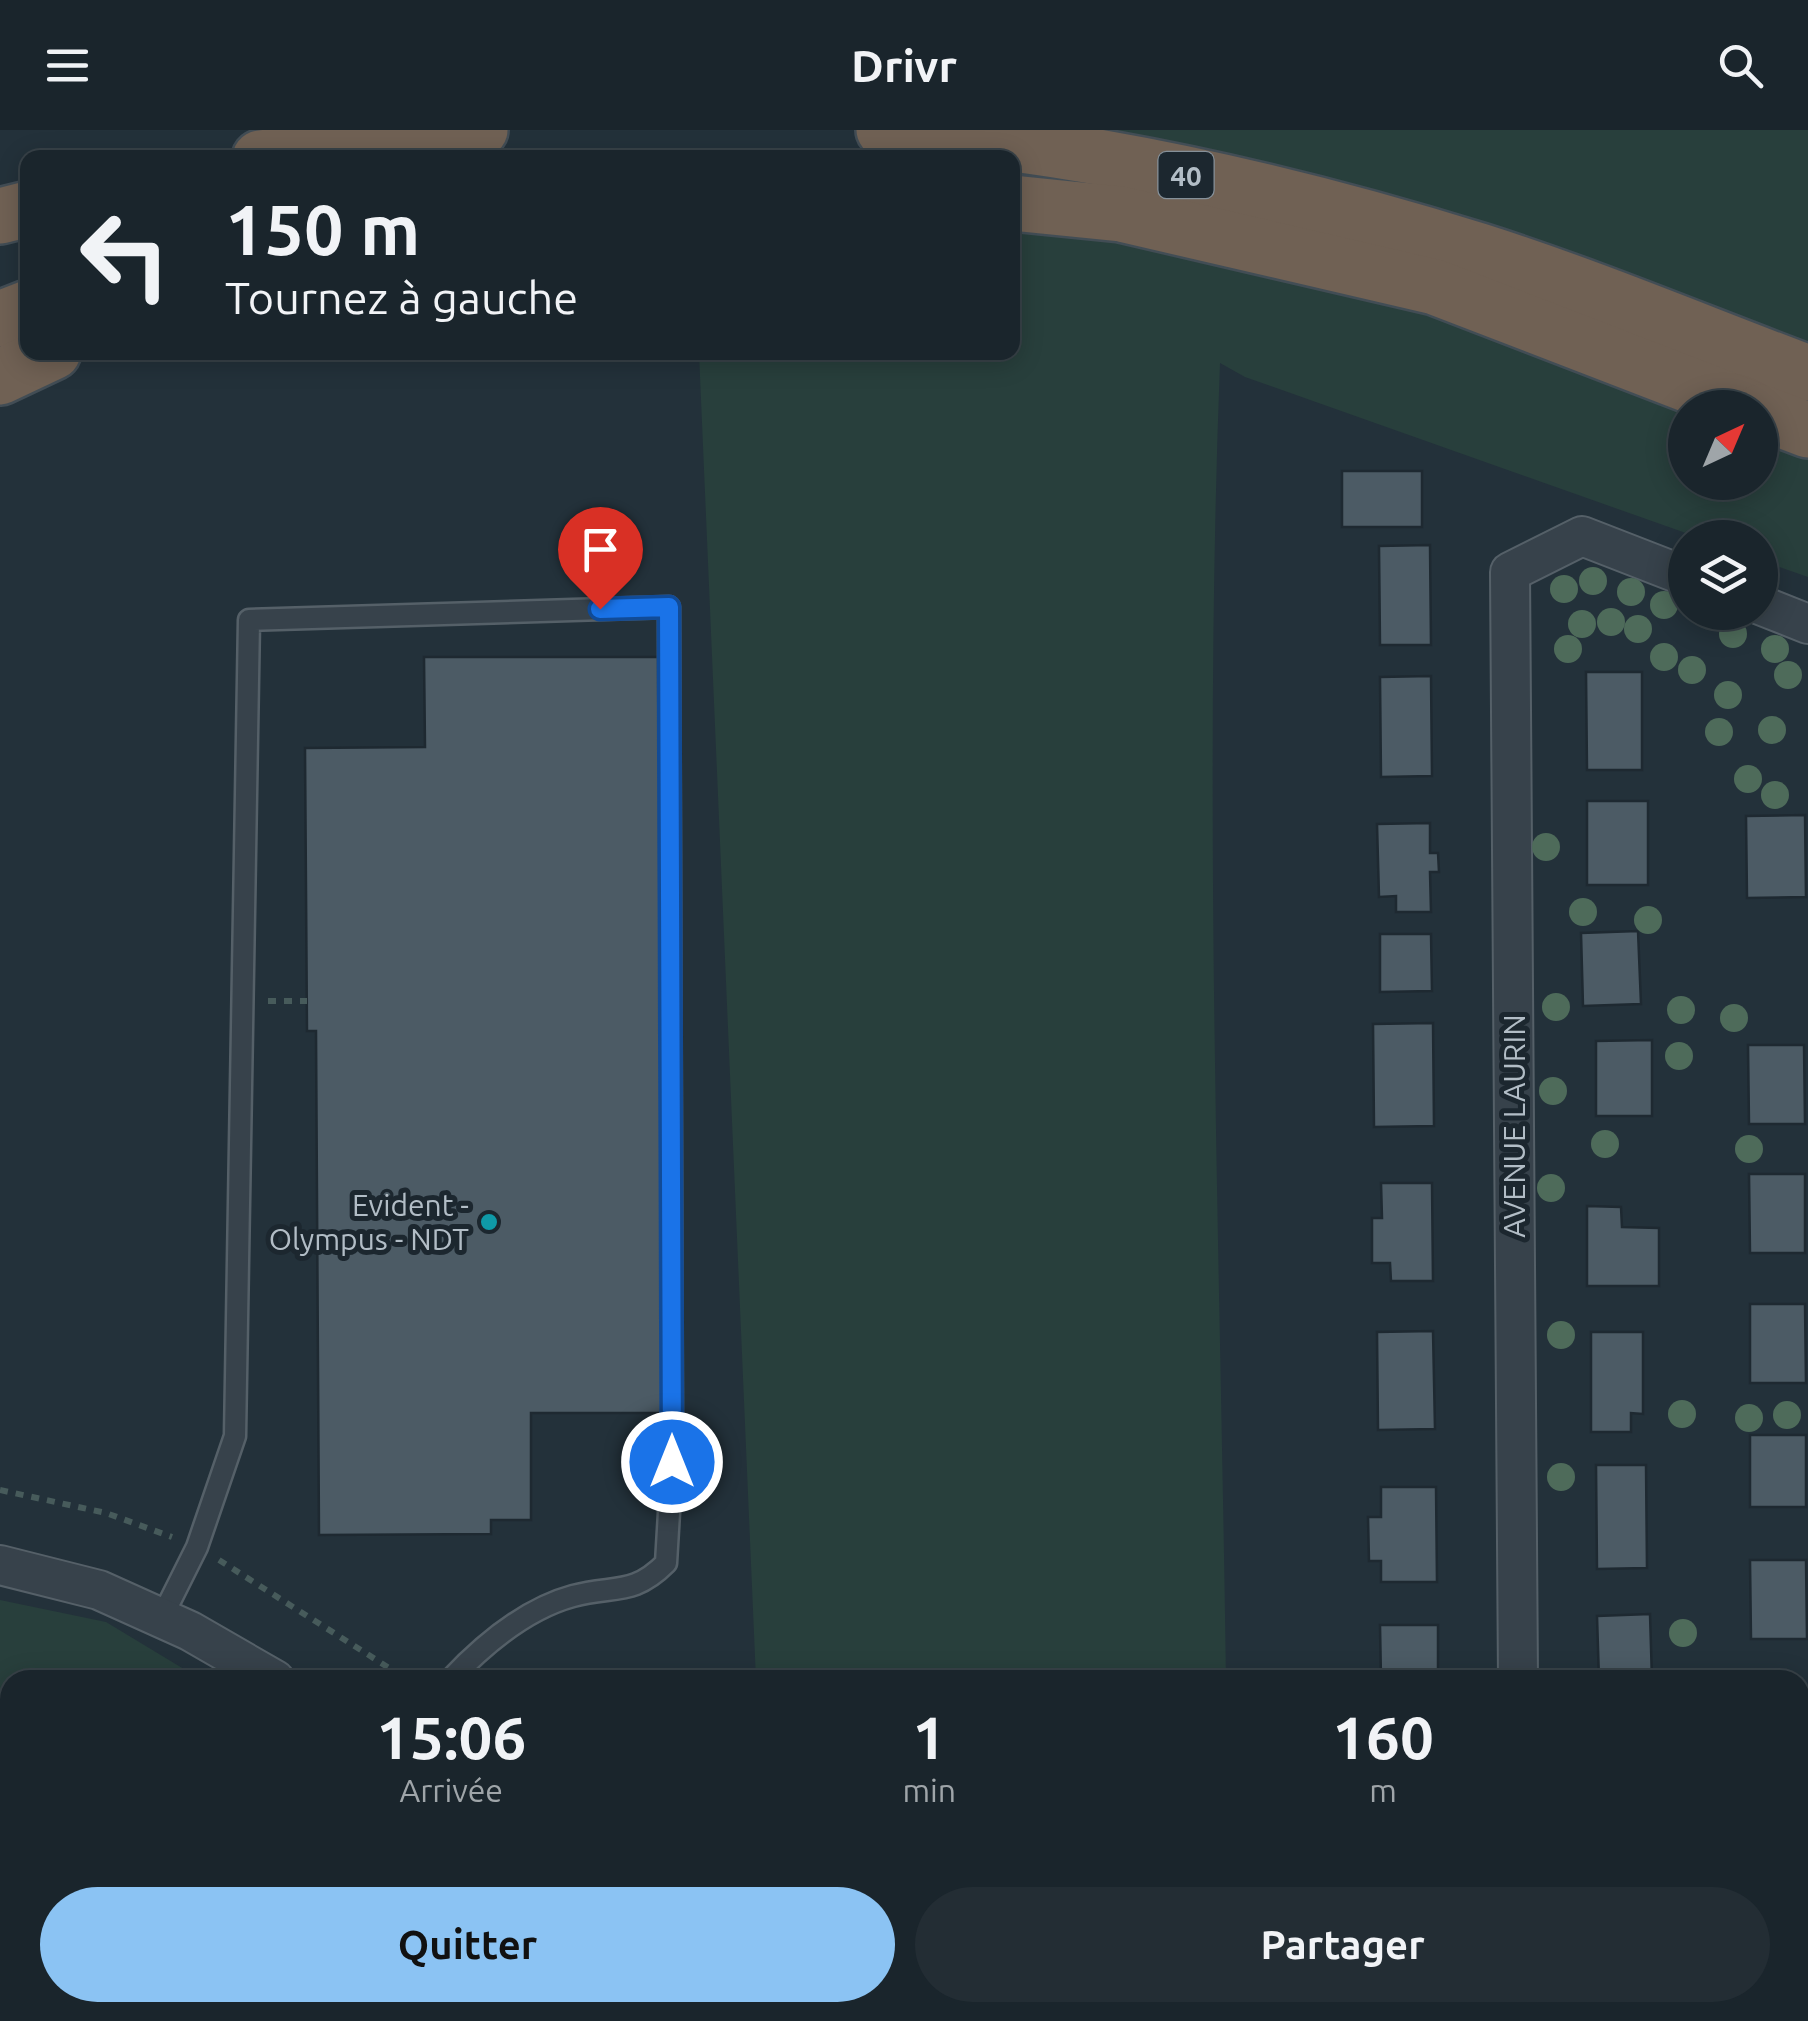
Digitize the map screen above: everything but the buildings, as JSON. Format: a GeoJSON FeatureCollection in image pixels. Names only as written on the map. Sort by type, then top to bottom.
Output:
{"type":"FeatureCollection","features":[{"type":"Feature","properties":{"kind":"highway"},"geometry":{"type":"LineString","coordinates":[[323,150],[480,130]]}},
{"type":"Feature","properties":{"kind":"highway","name":"40"},"geometry":{"type":"LineString","coordinates":[[884,130],[963,136],[1178,173],[1331,208],[1482,252],[1808,373]]}},
{"type":"Feature","properties":{"kind":"highway"},"geometry":{"type":"LineString","coordinates":[[1020,179],[1066,182],[1360,240],[1482,252]]}},
{"type":"Feature","properties":{"kind":"highway"},"geometry":{"type":"LineString","coordinates":[[1020,204],[1122,214],[1435,287],[1702,390]]}},
{"type":"Feature","properties":{"kind":"highway"},"geometry":{"type":"LineString","coordinates":[[0,377],[37,360]]}},
{"type":"Feature","properties":{"kind":"highway"},"geometry":{"type":"LineString","coordinates":[[1778,419],[1808,430]]}},
{"type":"Feature","properties":{"kind":"street","name":"AVENUE LAURIN"},"geometry":{"type":"LineString","coordinates":[[1518,1670],[1510,572],[1582,536],[1668,569]]}},
{"type":"Feature","properties":{"kind":"street"},"geometry":{"type":"LineString","coordinates":[[1778,613],[1808,624]]}},
{"type":"Feature","properties":{"kind":"street"},"geometry":{"type":"LineString","coordinates":[[0,1564],[100,1590],[162,1617],[257,1670]]}},
{"type":"Feature","properties":{"kind":"lane"},"geometry":{"type":"LineString","coordinates":[[162,1617],[197,1547],[235,1436],[249,620],[669,607],[672,1462],[666,1563],[645,1584],[570,1596],[501,1631],[460,1670]]}},
{"type":"Feature","properties":{"kind":"green space"},"geometry":{"type":"Polygon","coordinates":[[[928,130],[1808,130],[1808,577],[1778,566],[1778,520],[1668,520],[1668,527],[1245,377],[1220,363],[1213,857],[1226,1670],[756,1670],[699,360],[1020,360],[1020,150],[988,150],[928,130]]]}},
{"type":"Feature","properties":{"kind":"green space"},"geometry":{"type":"Polygon","coordinates":[[[0,1600],[106,1622],[185,1670],[0,1670],[0,1600]]]}},
{"type":"Feature","properties":{"kind":"place","name":"Evident - Olympus - NDT"},"geometry":{"type":"Point","coordinates":[489,1222]}},
{"type":"Feature","properties":{"kind":"route"},"geometry":{"type":"LineString","coordinates":[[600,609],[669,607],[672,1462]]}}]}
